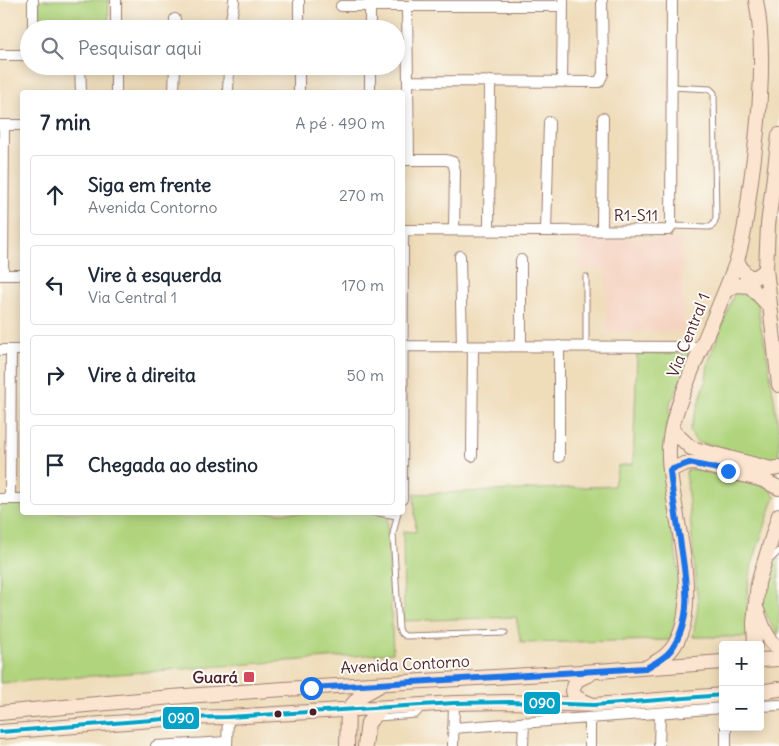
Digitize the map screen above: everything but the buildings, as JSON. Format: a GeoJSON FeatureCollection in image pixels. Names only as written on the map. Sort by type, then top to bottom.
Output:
{"type":"FeatureCollection","features":[{"type":"Feature","properties":{"kind":"main road","name":"Via Central 1"},"geometry":{"type":"LineString","coordinates":[[646,668],[671,650],[679,635],[686,612],[686,580],[670,470],[669,448],[677,409],[737,260],[744,229],[757,132],[760,80],[759,29],[756,2]]}},
{"type":"Feature","properties":{"kind":"main road"},"geometry":{"type":"LineString","coordinates":[[779,135],[768,225],[766,270],[779,385]]}},
{"type":"Feature","properties":{"kind":"main road"},"geometry":{"type":"LineString","coordinates":[[737,260],[741,270],[747,276],[759,276],[766,270]]}},
{"type":"Feature","properties":{"kind":"main road"},"geometry":{"type":"LineString","coordinates":[[725,291],[736,285],[750,286],[769,306]]}},
{"type":"Feature","properties":{"kind":"main road"},"geometry":{"type":"LineString","coordinates":[[672,430],[692,448],[771,469],[779,468]]}},
{"type":"Feature","properties":{"kind":"main road"},"geometry":{"type":"LineString","coordinates":[[670,470],[684,464],[695,463],[763,480],[779,488]]}},
{"type":"Feature","properties":{"kind":"main road"},"geometry":{"type":"LineString","coordinates":[[755,641],[755,602],[762,567],[779,515]]}},
{"type":"Feature","properties":{"kind":"main road"},"geometry":{"type":"LineString","coordinates":[[755,602],[766,633],[771,642],[779,649]]}},
{"type":"Feature","properties":{"kind":"main road"},"geometry":{"type":"LineString","coordinates":[[764,660],[779,659]]}},
{"type":"Feature","properties":{"kind":"main road","name":"Avenida Contorno"},"geometry":{"type":"LineString","coordinates":[[0,714],[172,698],[719,662]]}},
{"type":"Feature","properties":{"kind":"main road"},"geometry":{"type":"LineString","coordinates":[[592,712],[572,691],[577,680],[598,671]]}},
{"type":"Feature","properties":{"kind":"main road"},"geometry":{"type":"LineString","coordinates":[[347,746],[348,710],[360,697],[383,683]]}},
{"type":"Feature","properties":{"kind":"main road"},"geometry":{"type":"LineString","coordinates":[[657,706],[669,694],[687,690],[719,687]]}},
{"type":"Feature","properties":{"kind":"main road"},"geometry":{"type":"LineString","coordinates":[[764,691],[779,689]]}},
{"type":"Feature","properties":{"kind":"main road"},"geometry":{"type":"LineString","coordinates":[[0,732],[176,718],[228,717],[454,703],[509,702],[592,712],[657,706],[719,696]]}},
{"type":"Feature","properties":{"kind":"main road"},"geometry":{"type":"LineString","coordinates":[[172,698],[169,702],[170,711],[176,718]]}},
{"type":"Feature","properties":{"kind":"main road"},"geometry":{"type":"LineString","coordinates":[[146,721],[151,719],[156,711],[152,702],[147,700]]}},
{"type":"Feature","properties":{"kind":"main road"},"geometry":{"type":"LineString","coordinates":[[60,708],[68,716],[63,727]]}},
{"type":"Feature","properties":{"kind":"main road"},"geometry":{"type":"LineString","coordinates":[[365,746],[366,728],[370,720],[382,708]]}},
{"type":"Feature","properties":{"kind":"street"},"geometry":{"type":"LineString","coordinates":[[33,0],[33,20]]}},
{"type":"Feature","properties":{"kind":"street"},"geometry":{"type":"LineString","coordinates":[[116,0],[116,20]]}},
{"type":"Feature","properties":{"kind":"street"},"geometry":{"type":"LineString","coordinates":[[230,20],[234,0]]}},
{"type":"Feature","properties":{"kind":"street"},"geometry":{"type":"LineString","coordinates":[[299,0],[299,20]]}},
{"type":"Feature","properties":{"kind":"street"},"geometry":{"type":"LineString","coordinates":[[408,81],[597,82],[602,80],[602,0]]}},
{"type":"Feature","properties":{"kind":"street","name":"R1-S11"},"geometry":{"type":"LineString","coordinates":[[405,230],[669,230],[671,226],[672,0]]}},
{"type":"Feature","properties":{"kind":"street"},"geometry":{"type":"LineString","coordinates":[[341,6],[370,3],[408,6],[481,3],[563,3],[562,82]]}},
{"type":"Feature","properties":{"kind":"street"},"geometry":{"type":"LineString","coordinates":[[370,3],[370,20]]}},
{"type":"Feature","properties":{"kind":"street"},"geometry":{"type":"LineString","coordinates":[[408,6],[406,160],[446,160],[453,162],[455,171],[454,230]]}},
{"type":"Feature","properties":{"kind":"street"},"geometry":{"type":"LineString","coordinates":[[0,55],[20,55]]}},
{"type":"Feature","properties":{"kind":"street"},"geometry":{"type":"LineString","coordinates":[[80,75],[81,90]]}},
{"type":"Feature","properties":{"kind":"street"},"geometry":{"type":"LineString","coordinates":[[116,75],[116,90]]}},
{"type":"Feature","properties":{"kind":"street"},"geometry":{"type":"LineString","coordinates":[[174,75],[174,90]]}},
{"type":"Feature","properties":{"kind":"street"},"geometry":{"type":"LineString","coordinates":[[228,90],[229,75]]}},
{"type":"Feature","properties":{"kind":"street"},"geometry":{"type":"LineString","coordinates":[[299,75],[299,90]]}},
{"type":"Feature","properties":{"kind":"street"},"geometry":{"type":"LineString","coordinates":[[370,75],[370,90]]}},
{"type":"Feature","properties":{"kind":"street"},"geometry":{"type":"LineString","coordinates":[[489,231],[490,81]]}},
{"type":"Feature","properties":{"kind":"street"},"geometry":{"type":"LineString","coordinates":[[602,230],[603,118]]}},
{"type":"Feature","properties":{"kind":"street"},"geometry":{"type":"LineString","coordinates":[[546,231],[549,122]]}},
{"type":"Feature","properties":{"kind":"street"},"geometry":{"type":"LineString","coordinates":[[20,125],[2,125],[1,242],[1,275],[20,275]]}},
{"type":"Feature","properties":{"kind":"street"},"geometry":{"type":"LineString","coordinates":[[460,256],[462,346]]}},
{"type":"Feature","properties":{"kind":"street"},"geometry":{"type":"LineString","coordinates":[[521,260],[521,346]]}},
{"type":"Feature","properties":{"kind":"street"},"geometry":{"type":"LineString","coordinates":[[405,346],[701,347]]}},
{"type":"Feature","properties":{"kind":"street"},"geometry":{"type":"LineString","coordinates":[[559,346],[559,457]]}},
{"type":"Feature","properties":{"kind":"street"},"geometry":{"type":"LineString","coordinates":[[472,456],[473,347]]}},
{"type":"Feature","properties":{"kind":"street"},"geometry":{"type":"LineString","coordinates":[[20,350],[5,350],[5,499],[20,499]]}},
{"type":"Feature","properties":{"kind":"street"},"geometry":{"type":"LineString","coordinates":[[453,746],[454,703]]}},
{"type":"Feature","properties":{"kind":"street"},"geometry":{"type":"LineString","coordinates":[[764,706],[779,705]]}},
{"type":"Feature","properties":{"kind":"street"},"geometry":{"type":"LineString","coordinates":[[659,746],[657,706],[719,708]]}},
{"type":"Feature","properties":{"kind":"street"},"geometry":{"type":"LineString","coordinates":[[453,728],[524,722],[592,712],[590,746]]}},
{"type":"Feature","properties":{"kind":"street"},"geometry":{"type":"LineString","coordinates":[[158,746],[227,744],[228,717]]}},
{"type":"Feature","properties":{"kind":"street"},"geometry":{"type":"LineString","coordinates":[[523,746],[524,722]]}},
{"type":"Feature","properties":{"kind":"street"},"geometry":{"type":"LineString","coordinates":[[726,731],[726,746]]}},
{"type":"Feature","properties":{"kind":"lane"},"geometry":{"type":"LineString","coordinates":[[671,226],[710,227],[716,218],[714,93],[710,89],[672,87]]}},
{"type":"Feature","properties":{"kind":"lane"},"geometry":{"type":"LineString","coordinates":[[586,277],[586,346]]}},
{"type":"Feature","properties":{"kind":"lane"},"geometry":{"type":"LineString","coordinates":[[398,515],[393,534],[399,629],[401,633],[405,636],[505,633]]}},
{"type":"Feature","properties":{"kind":"lane"},"geometry":{"type":"LineString","coordinates":[[762,567],[779,551]]}},
{"type":"Feature","properties":{"kind":"lane"},"geometry":{"type":"LineString","coordinates":[[370,720],[386,716],[416,715],[425,705]]}},
{"type":"Feature","properties":{"kind":"shaded area"},"geometry":{"type":"Polygon","coordinates":[[[578,238],[681,239],[684,331],[607,332],[606,270],[579,269],[578,238]]]}},
{"type":"Feature","properties":{"kind":"green space"},"geometry":{"type":"Polygon","coordinates":[[[39,0],[109,0],[108,20],[39,20],[39,0]]]}},
{"type":"Feature","properties":{"kind":"green space"},"geometry":{"type":"Polygon","coordinates":[[[742,288],[758,301],[760,324],[766,348],[779,431],[779,457],[770,460],[696,442],[690,430],[706,380],[708,363],[735,291],[742,288]]]}},
{"type":"Feature","properties":{"kind":"green space"},"geometry":{"type":"Polygon","coordinates":[[[695,353],[670,403],[666,488],[683,600],[670,640],[521,643],[516,617],[404,621],[403,531],[416,532],[414,494],[614,486],[618,466],[633,464],[637,354],[695,353]]]}},
{"type":"Feature","properties":{"kind":"green space"},"geometry":{"type":"Polygon","coordinates":[[[693,469],[768,486],[775,496],[752,564],[747,594],[748,637],[693,637],[698,605],[686,471],[693,469]]]}},
{"type":"Feature","properties":{"kind":"green space"},"geometry":{"type":"Polygon","coordinates":[[[0,502],[20,502],[20,515],[387,515],[393,653],[0,683],[0,502]]]}},
{"type":"Feature","properties":{"kind":"green space"},"geometry":{"type":"Polygon","coordinates":[[[779,557],[779,633],[776,633],[762,607],[768,568],[779,557]]]}},
{"type":"Feature","properties":{"kind":"transit line","name":"090"},"geometry":{"type":"LineString","coordinates":[[0,732],[177,718],[228,717],[454,703],[509,702],[594,705],[719,695]]}},
{"type":"Feature","properties":{"kind":"place","name":"Guará"},"geometry":{"type":"Point","coordinates":[249,677]}},
{"type":"Feature","properties":{"kind":"route"},"geometry":{"type":"LineString","coordinates":[[311,688],[646,668],[671,650],[679,635],[686,612],[686,580],[670,470],[684,464],[695,463],[728,471]]}}]}
